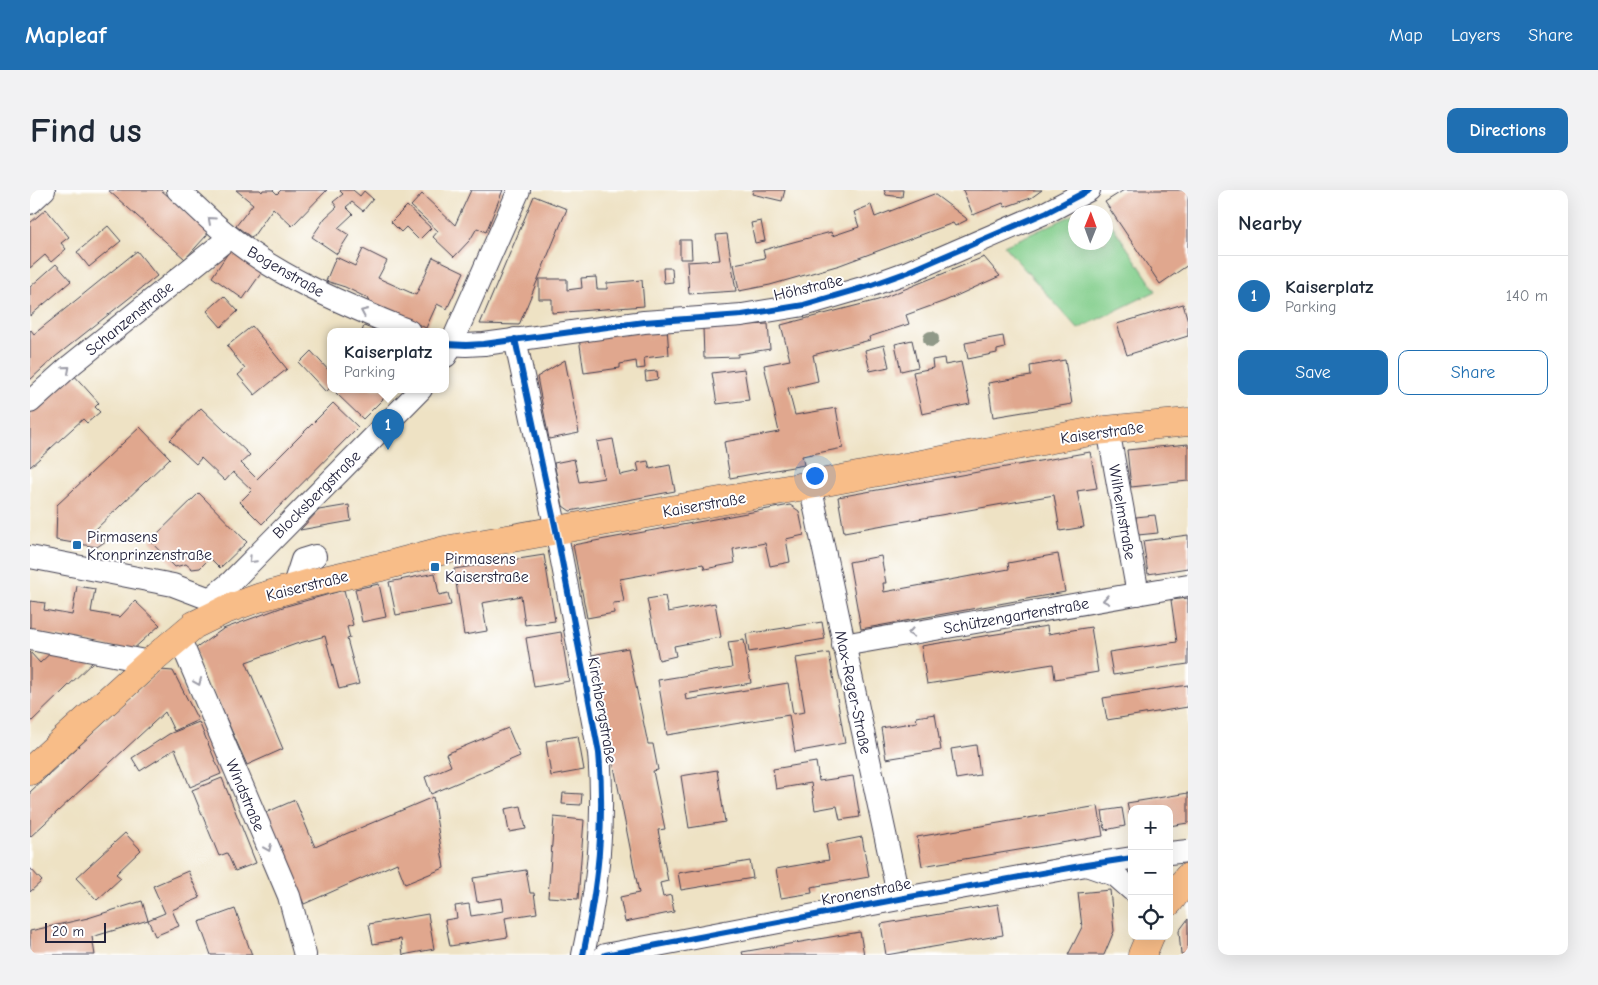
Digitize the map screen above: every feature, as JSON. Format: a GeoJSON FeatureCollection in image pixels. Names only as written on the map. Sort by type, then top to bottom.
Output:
{"type":"FeatureCollection","features":[{"type":"Feature","properties":{"kind":"main road","name":"Kaiserstraße"},"geometry":{"type":"LineString","coordinates":[[218,605],[261,597],[445,550],[810,485],[1108,429],[1188,422]]}},
{"type":"Feature","properties":{"kind":"main road","name":"Blocksbergstraße"},"geometry":{"type":"LineString","coordinates":[[30,772],[150,662],[218,605]]}},
{"type":"Feature","properties":{"kind":"main road"},"geometry":{"type":"LineString","coordinates":[[1173,897],[1188,877]]}},
{"type":"Feature","properties":{"kind":"street"},"geometry":{"type":"LineString","coordinates":[[30,202],[44,190]]}},
{"type":"Feature","properties":{"kind":"street","name":"Bogenstraße"},"geometry":{"type":"LineString","coordinates":[[178,190],[230,237],[256,256],[312,288],[402,328]]}},
{"type":"Feature","properties":{"kind":"street"},"geometry":{"type":"LineString","coordinates":[[449,344],[519,190]]}},
{"type":"Feature","properties":{"kind":"street","name":"Höhstraße"},"geometry":{"type":"LineString","coordinates":[[449,348],[644,322],[742,315],[777,310],[829,298],[900,275],[961,250],[1047,212],[1089,190]]}},
{"type":"Feature","properties":{"kind":"street","name":"Schanzenstraße"},"geometry":{"type":"LineString","coordinates":[[30,402],[71,365],[230,237]]}},
{"type":"Feature","properties":{"kind":"street","name":"Kirchbergstraße"},"geometry":{"type":"LineString","coordinates":[[515,339],[556,530],[599,752],[602,789],[602,827],[592,912],[583,955]]}},
{"type":"Feature","properties":{"kind":"street","name":"Blocksbergstraße"},"geometry":{"type":"LineString","coordinates":[[218,605],[231,582],[417,393]]}},
{"type":"Feature","properties":{"kind":"street","name":"Wilhelmstraße"},"geometry":{"type":"LineString","coordinates":[[1108,429],[1138,594]]}},
{"type":"Feature","properties":{"kind":"street","name":"Max-Reger-Straße"},"geometry":{"type":"LineString","coordinates":[[810,485],[825,591],[843,645],[898,899]]}},
{"type":"Feature","properties":{"kind":"street"},"geometry":{"type":"LineString","coordinates":[[293,588],[302,560],[315,556]]}},
{"type":"Feature","properties":{"kind":"street"},"geometry":{"type":"LineString","coordinates":[[30,557],[173,585],[218,605]]}},
{"type":"Feature","properties":{"kind":"street","name":"Schützengartenstraße"},"geometry":{"type":"LineString","coordinates":[[843,645],[1188,586]]}},
{"type":"Feature","properties":{"kind":"street","name":"Windstraße"},"geometry":{"type":"LineString","coordinates":[[179,637],[289,896],[305,955]]}},
{"type":"Feature","properties":{"kind":"street"},"geometry":{"type":"LineString","coordinates":[[30,639],[150,662]]}},
{"type":"Feature","properties":{"kind":"street"},"geometry":{"type":"LineString","coordinates":[[1173,852],[1188,850]]}},
{"type":"Feature","properties":{"kind":"street","name":"Kronenstraße"},"geometry":{"type":"LineString","coordinates":[[605,955],[1086,865],[1126,862]]}},
{"type":"Feature","properties":{"kind":"street","name":"Kronenstraße"},"geometry":{"type":"LineString","coordinates":[[1086,865],[1114,874],[1128,886]]}},
{"type":"Feature","properties":{"kind":"green space"},"geometry":{"type":"Polygon","coordinates":[[[1068,217],[1068,250],[1113,250],[1113,226],[1156,291],[1078,329],[1004,246],[1068,217]]]}},
{"type":"Feature","properties":{"kind":"building"},"geometry":{"type":"Polygon","coordinates":[[[108,190],[161,190],[207,230],[207,235],[185,259],[108,190]]]}},
{"type":"Feature","properties":{"kind":"building"},"geometry":{"type":"Polygon","coordinates":[[[236,190],[260,190],[262,192],[263,190],[273,190],[277,194],[281,190],[327,190],[292,226],[273,208],[252,238],[236,226],[253,204],[236,190]]]}},
{"type":"Feature","properties":{"kind":"building"},"geometry":{"type":"Polygon","coordinates":[[[341,190],[353,190],[360,196],[364,191],[373,199],[363,211],[352,202],[346,207],[353,214],[338,228],[349,235],[337,254],[312,237],[325,218],[337,207],[333,202],[343,194],[341,190]]]}},
{"type":"Feature","properties":{"kind":"building"},"geometry":{"type":"Polygon","coordinates":[[[471,190],[503,190],[486,232],[477,228],[470,240],[454,257],[433,237],[438,231],[411,206],[422,194],[455,225],[471,190]]]}},
{"type":"Feature","properties":{"kind":"building"},"geometry":{"type":"Polygon","coordinates":[[[753,190],[785,190],[782,201],[752,194],[753,190]]]}},
{"type":"Feature","properties":{"kind":"building"},"geometry":{"type":"Polygon","coordinates":[[[884,190],[903,190],[902,197],[886,195],[884,190]]]}},
{"type":"Feature","properties":{"kind":"building"},"geometry":{"type":"Polygon","coordinates":[[[963,190],[1042,190],[1031,198],[1005,207],[1003,203],[973,215],[963,190]]]}},
{"type":"Feature","properties":{"kind":"building"},"geometry":{"type":"Polygon","coordinates":[[[1124,190],[1188,190],[1188,265],[1160,284],[1113,214],[1113,205],[1107,205],[1105,202],[1124,190]]]}},
{"type":"Feature","properties":{"kind":"building"},"geometry":{"type":"Polygon","coordinates":[[[934,194],[967,220],[955,226],[953,223],[840,265],[770,285],[739,291],[734,264],[765,258],[763,250],[831,232],[832,236],[859,227],[854,212],[871,205],[875,217],[934,194]]]}},
{"type":"Feature","properties":{"kind":"building"},"geometry":{"type":"Polygon","coordinates":[[[534,196],[567,209],[519,325],[480,324],[534,196]]]}},
{"type":"Feature","properties":{"kind":"building"},"geometry":{"type":"Polygon","coordinates":[[[407,206],[431,228],[419,240],[406,227],[401,232],[391,222],[407,206]]]}},
{"type":"Feature","properties":{"kind":"building"},"geometry":{"type":"Polygon","coordinates":[[[46,209],[69,237],[61,243],[66,249],[51,262],[45,255],[30,268],[30,223],[46,209]]]}},
{"type":"Feature","properties":{"kind":"building"},"geometry":{"type":"Polygon","coordinates":[[[761,221],[765,241],[755,243],[751,223],[761,221]]]}},
{"type":"Feature","properties":{"kind":"building"},"geometry":{"type":"Polygon","coordinates":[[[108,226],[121,241],[89,267],[77,252],[108,226]]]}},
{"type":"Feature","properties":{"kind":"building"},"geometry":{"type":"Polygon","coordinates":[[[727,234],[736,291],[689,294],[687,262],[720,260],[716,235],[727,234]]]}},
{"type":"Feature","properties":{"kind":"building"},"geometry":{"type":"Polygon","coordinates":[[[680,240],[691,240],[692,259],[680,259],[680,240]]]}},
{"type":"Feature","properties":{"kind":"building"},"geometry":{"type":"Polygon","coordinates":[[[363,249],[387,261],[378,278],[416,295],[433,257],[464,272],[447,309],[437,304],[426,328],[368,301],[369,299],[345,287],[326,281],[336,257],[355,266],[363,249]]]}},
{"type":"Feature","properties":{"kind":"building"},"geometry":{"type":"Polygon","coordinates":[[[230,250],[262,272],[243,299],[212,277],[230,250]]]}},
{"type":"Feature","properties":{"kind":"building"},"geometry":{"type":"Polygon","coordinates":[[[137,251],[157,276],[55,357],[30,380],[30,331],[34,334],[137,251]]]}},
{"type":"Feature","properties":{"kind":"building"},"geometry":{"type":"Polygon","coordinates":[[[984,257],[1000,276],[945,301],[906,315],[909,324],[869,337],[870,340],[813,355],[818,381],[788,388],[795,415],[836,408],[843,448],[802,456],[804,465],[730,478],[724,442],[779,432],[764,365],[790,360],[781,325],[878,300],[984,257]]]}},
{"type":"Feature","properties":{"kind":"building"},"geometry":{"type":"Polygon","coordinates":[[[56,264],[71,281],[30,316],[30,287],[56,264]]]}},
{"type":"Feature","properties":{"kind":"building"},"geometry":{"type":"Polygon","coordinates":[[[663,268],[672,268],[673,282],[664,283],[663,268]]]}},
{"type":"Feature","properties":{"kind":"building"},"geometry":{"type":"Polygon","coordinates":[[[596,277],[597,289],[607,289],[607,283],[642,280],[644,306],[552,313],[552,299],[539,299],[539,279],[567,279],[567,290],[582,288],[581,278],[596,277]]]}},
{"type":"Feature","properties":{"kind":"building"},"geometry":{"type":"Polygon","coordinates":[[[224,296],[238,311],[221,327],[207,311],[224,296]]]}},
{"type":"Feature","properties":{"kind":"building"},"geometry":{"type":"Polygon","coordinates":[[[1183,304],[1188,321],[1188,336],[1127,355],[1117,324],[1183,304]]]}},
{"type":"Feature","properties":{"kind":"building"},"geometry":{"type":"Polygon","coordinates":[[[768,324],[770,349],[738,354],[738,357],[704,358],[703,327],[768,324]]]}},
{"type":"Feature","properties":{"kind":"building"},"geometry":{"type":"Polygon","coordinates":[[[252,326],[287,369],[255,395],[238,375],[245,369],[227,346],[252,326]]]}},
{"type":"Feature","properties":{"kind":"building"},"geometry":{"type":"Polygon","coordinates":[[[667,327],[669,355],[644,358],[645,368],[637,369],[636,361],[620,364],[620,368],[584,373],[579,338],[667,327]]]}},
{"type":"Feature","properties":{"kind":"building"},"geometry":{"type":"Polygon","coordinates":[[[1003,336],[1005,348],[997,350],[997,353],[968,359],[965,343],[1003,336]]]}},
{"type":"Feature","properties":{"kind":"building"},"geometry":{"type":"Polygon","coordinates":[[[912,340],[918,367],[901,371],[895,344],[912,340]]]}},
{"type":"Feature","properties":{"kind":"building"},"geometry":{"type":"Polygon","coordinates":[[[884,345],[889,367],[870,371],[865,350],[884,345]]]}},
{"type":"Feature","properties":{"kind":"building"},"geometry":{"type":"Polygon","coordinates":[[[311,351],[327,369],[326,392],[299,363],[311,351]]]}},
{"type":"Feature","properties":{"kind":"building"},"geometry":{"type":"Polygon","coordinates":[[[944,358],[945,365],[961,362],[970,404],[922,414],[913,372],[933,368],[932,360],[944,358]]]}},
{"type":"Feature","properties":{"kind":"building"},"geometry":{"type":"Polygon","coordinates":[[[565,360],[579,433],[549,439],[537,377],[565,360]]]}},
{"type":"Feature","properties":{"kind":"building"},"geometry":{"type":"Polygon","coordinates":[[[1065,360],[1072,404],[993,417],[988,383],[1031,376],[1030,366],[1065,360]]]}},
{"type":"Feature","properties":{"kind":"building"},"geometry":{"type":"Polygon","coordinates":[[[744,369],[749,400],[717,404],[712,373],[744,369]]]}},
{"type":"Feature","properties":{"kind":"building"},"geometry":{"type":"Polygon","coordinates":[[[657,371],[658,379],[646,381],[645,372],[657,371]]]}},
{"type":"Feature","properties":{"kind":"building"},"geometry":{"type":"Polygon","coordinates":[[[72,373],[99,403],[95,407],[100,412],[87,423],[83,419],[30,467],[30,412],[72,373]]]}},
{"type":"Feature","properties":{"kind":"building"},"geometry":{"type":"Polygon","coordinates":[[[336,393],[389,393],[363,419],[336,393]]]}},
{"type":"Feature","properties":{"kind":"building"},"geometry":{"type":"Polygon","coordinates":[[[333,403],[358,427],[262,524],[240,502],[252,490],[233,472],[225,481],[201,458],[196,464],[170,440],[201,408],[250,455],[241,463],[257,479],[333,403]]]}},
{"type":"Feature","properties":{"kind":"building"},"geometry":{"type":"Polygon","coordinates":[[[140,427],[170,458],[95,530],[106,541],[97,547],[56,540],[57,505],[140,427]]]}},
{"type":"Feature","properties":{"kind":"building"},"geometry":{"type":"Polygon","coordinates":[[[613,439],[620,475],[639,471],[637,463],[648,461],[650,469],[670,465],[675,491],[570,511],[563,506],[554,463],[574,459],[579,482],[604,478],[597,442],[613,439]]]}},
{"type":"Feature","properties":{"kind":"building"},"geometry":{"type":"Polygon","coordinates":[[[1188,444],[1188,481],[1131,487],[1127,450],[1188,444]]]}},
{"type":"Feature","properties":{"kind":"building"},"geometry":{"type":"Polygon","coordinates":[[[1090,452],[1097,488],[1077,491],[1084,527],[1060,531],[1054,495],[844,532],[838,497],[1090,452]]]}},
{"type":"Feature","properties":{"kind":"building"},"geometry":{"type":"Polygon","coordinates":[[[199,493],[247,542],[220,568],[210,558],[200,568],[192,569],[186,564],[175,567],[150,541],[199,493]]]}},
{"type":"Feature","properties":{"kind":"building"},"geometry":{"type":"Polygon","coordinates":[[[349,505],[351,521],[300,530],[319,510],[349,505]]]}},
{"type":"Feature","properties":{"kind":"building"},"geometry":{"type":"Polygon","coordinates":[[[790,505],[799,511],[804,535],[786,539],[790,562],[770,566],[765,543],[733,549],[735,563],[705,569],[703,564],[620,579],[624,602],[613,603],[614,613],[587,618],[573,545],[790,505]]]}},
{"type":"Feature","properties":{"kind":"building"},"geometry":{"type":"Polygon","coordinates":[[[1155,515],[1158,533],[1138,535],[1136,517],[1155,515]]]}},
{"type":"Feature","properties":{"kind":"building"},"geometry":{"type":"Polygon","coordinates":[[[1188,535],[1188,568],[1148,574],[1143,541],[1188,535]]]}},
{"type":"Feature","properties":{"kind":"building"},"geometry":{"type":"Polygon","coordinates":[[[1058,554],[1065,592],[861,629],[849,562],[881,556],[886,583],[883,583],[884,592],[1009,569],[1008,563],[1058,554]]]}},
{"type":"Feature","properties":{"kind":"building"},"geometry":{"type":"Polygon","coordinates":[[[544,555],[555,621],[525,625],[521,596],[482,603],[487,631],[464,635],[454,569],[544,555]]]}},
{"type":"Feature","properties":{"kind":"building"},"geometry":{"type":"Polygon","coordinates":[[[435,573],[439,595],[448,593],[451,605],[396,615],[389,582],[435,573]]]}},
{"type":"Feature","properties":{"kind":"building"},"geometry":{"type":"Polygon","coordinates":[[[379,584],[386,617],[362,622],[355,589],[379,584]]]}},
{"type":"Feature","properties":{"kind":"building"},"geometry":{"type":"Polygon","coordinates":[[[77,586],[95,589],[91,612],[120,617],[135,601],[160,625],[131,651],[30,631],[30,601],[45,603],[44,610],[72,615],[77,586]]]}},
{"type":"Feature","properties":{"kind":"building"},"geometry":{"type":"Polygon","coordinates":[[[344,590],[353,625],[347,627],[350,638],[347,639],[359,684],[339,689],[325,636],[246,662],[283,749],[247,765],[195,649],[223,629],[283,607],[344,590]]]}},
{"type":"Feature","properties":{"kind":"building"},"geometry":{"type":"Polygon","coordinates":[[[665,596],[668,612],[715,603],[721,637],[674,646],[676,656],[659,660],[647,599],[665,596]]]}},
{"type":"Feature","properties":{"kind":"building"},"geometry":{"type":"Polygon","coordinates":[[[1188,598],[1188,664],[1113,675],[1109,652],[1177,642],[1171,600],[1188,598]]]}},
{"type":"Feature","properties":{"kind":"building"},"geometry":{"type":"Polygon","coordinates":[[[822,622],[825,639],[749,652],[746,634],[822,622]]]}},
{"type":"Feature","properties":{"kind":"building"},"geometry":{"type":"Polygon","coordinates":[[[1047,626],[1048,634],[1091,627],[1098,672],[1055,679],[1053,664],[927,684],[921,646],[1047,626]]]}},
{"type":"Feature","properties":{"kind":"building"},"geometry":{"type":"Polygon","coordinates":[[[561,632],[569,681],[534,687],[526,638],[561,632]]]}},
{"type":"Feature","properties":{"kind":"building"},"geometry":{"type":"Polygon","coordinates":[[[744,640],[751,683],[685,694],[686,700],[788,683],[793,714],[805,712],[796,658],[829,653],[845,743],[795,752],[789,715],[667,735],[658,680],[732,668],[728,642],[744,640]]]}},
{"type":"Feature","properties":{"kind":"building"},"geometry":{"type":"Polygon","coordinates":[[[56,648],[97,658],[30,723],[30,652],[40,663],[56,648]]]}},
{"type":"Feature","properties":{"kind":"building"},"geometry":{"type":"Polygon","coordinates":[[[628,648],[648,744],[653,744],[658,770],[653,771],[665,829],[658,830],[668,881],[660,883],[663,897],[671,895],[674,912],[625,922],[620,897],[639,893],[592,655],[628,648]]]}},
{"type":"Feature","properties":{"kind":"building"},"geometry":{"type":"Polygon","coordinates":[[[160,670],[173,671],[198,720],[174,731],[165,712],[30,837],[30,792],[160,670]]]}},
{"type":"Feature","properties":{"kind":"building"},"geometry":{"type":"Polygon","coordinates":[[[1188,685],[1188,707],[1107,720],[1103,698],[1188,685]]]}},
{"type":"Feature","properties":{"kind":"building"},"geometry":{"type":"Polygon","coordinates":[[[935,714],[941,750],[886,759],[881,728],[917,722],[916,717],[935,714]]]}},
{"type":"Feature","properties":{"kind":"building"},"geometry":{"type":"Polygon","coordinates":[[[199,722],[221,774],[190,787],[175,749],[140,771],[132,758],[169,734],[199,722]]]}},
{"type":"Feature","properties":{"kind":"building"},"geometry":{"type":"Polygon","coordinates":[[[508,728],[520,756],[431,794],[425,777],[451,766],[446,754],[508,728]]]}},
{"type":"Feature","properties":{"kind":"building"},"geometry":{"type":"Polygon","coordinates":[[[578,736],[584,770],[551,776],[546,741],[578,736]]]}},
{"type":"Feature","properties":{"kind":"building"},"geometry":{"type":"Polygon","coordinates":[[[976,745],[980,775],[956,779],[951,749],[976,745]]]}},
{"type":"Feature","properties":{"kind":"building"},"geometry":{"type":"Polygon","coordinates":[[[816,762],[819,781],[853,776],[860,817],[840,820],[837,806],[815,810],[811,783],[776,789],[773,769],[816,762]]]}},
{"type":"Feature","properties":{"kind":"building"},"geometry":{"type":"Polygon","coordinates":[[[717,770],[725,822],[689,828],[681,776],[717,770]]]}},
{"type":"Feature","properties":{"kind":"building"},"geometry":{"type":"Polygon","coordinates":[[[222,778],[256,863],[235,871],[227,853],[219,856],[192,790],[222,778]]]}},
{"type":"Feature","properties":{"kind":"building"},"geometry":{"type":"Polygon","coordinates":[[[563,793],[582,794],[581,805],[562,804],[563,793]]]}},
{"type":"Feature","properties":{"kind":"building"},"geometry":{"type":"Polygon","coordinates":[[[1188,793],[1188,823],[1173,825],[1173,805],[1128,805],[1128,808],[1127,803],[1188,793]]]}},
{"type":"Feature","properties":{"kind":"building"},"geometry":{"type":"Polygon","coordinates":[[[433,797],[444,868],[405,884],[397,863],[304,904],[265,813],[295,800],[315,847],[433,797]]]}},
{"type":"Feature","properties":{"kind":"building"},"geometry":{"type":"Polygon","coordinates":[[[521,806],[526,829],[509,832],[505,809],[521,806]]]}},
{"type":"Feature","properties":{"kind":"building"},"geometry":{"type":"Polygon","coordinates":[[[1098,806],[1103,836],[922,866],[917,837],[1098,806]]]}},
{"type":"Feature","properties":{"kind":"building"},"geometry":{"type":"Polygon","coordinates":[[[1122,808],[1125,826],[1105,830],[1102,811],[1122,808]]]}},
{"type":"Feature","properties":{"kind":"building"},"geometry":{"type":"Polygon","coordinates":[[[554,817],[584,820],[578,899],[548,897],[554,817]]]}},
{"type":"Feature","properties":{"kind":"building"},"geometry":{"type":"Polygon","coordinates":[[[125,833],[141,850],[116,874],[121,878],[97,900],[76,878],[125,833]]]}},
{"type":"Feature","properties":{"kind":"building"},"geometry":{"type":"Polygon","coordinates":[[[862,837],[869,877],[811,887],[812,893],[781,898],[776,869],[829,860],[826,844],[862,837]]]}},
{"type":"Feature","properties":{"kind":"building"},"geometry":{"type":"Polygon","coordinates":[[[750,861],[753,878],[681,890],[678,873],[750,861]]]}},
{"type":"Feature","properties":{"kind":"building"},"geometry":{"type":"Polygon","coordinates":[[[30,868],[42,881],[30,892],[30,868]]]}},
{"type":"Feature","properties":{"kind":"building"},"geometry":{"type":"Polygon","coordinates":[[[526,870],[530,893],[534,893],[537,913],[505,918],[508,937],[450,946],[445,920],[457,918],[455,906],[469,904],[471,916],[504,911],[502,898],[477,902],[473,878],[526,870]]]}},
{"type":"Feature","properties":{"kind":"building"},"geometry":{"type":"Polygon","coordinates":[[[188,871],[200,898],[172,910],[179,926],[155,936],[148,920],[165,913],[153,886],[188,871]]]}},
{"type":"Feature","properties":{"kind":"building"},"geometry":{"type":"Polygon","coordinates":[[[1110,890],[1114,931],[1104,955],[1068,955],[1082,927],[1078,893],[1110,890]]]}},
{"type":"Feature","properties":{"kind":"building"},"geometry":{"type":"Polygon","coordinates":[[[142,901],[148,920],[92,937],[95,955],[30,955],[30,931],[88,918],[142,901]]]}},
{"type":"Feature","properties":{"kind":"building"},"geometry":{"type":"Polygon","coordinates":[[[998,904],[1003,935],[886,955],[881,924],[998,904]]]}},
{"type":"Feature","properties":{"kind":"building"},"geometry":{"type":"Polygon","coordinates":[[[235,909],[252,955],[211,955],[199,922],[235,909]]]}},
{"type":"Feature","properties":{"kind":"building"},"geometry":{"type":"Polygon","coordinates":[[[428,914],[434,949],[403,955],[401,939],[373,944],[369,924],[428,914]]]}},
{"type":"Feature","properties":{"kind":"building"},"geometry":{"type":"Polygon","coordinates":[[[1188,919],[1188,955],[1181,955],[1179,931],[1188,919]]]}},
{"type":"Feature","properties":{"kind":"building"},"geometry":{"type":"Polygon","coordinates":[[[860,932],[864,955],[743,955],[742,952],[860,932]]]}},
{"type":"Feature","properties":{"kind":"cycle path"},"geometry":{"type":"LineString","coordinates":[[449,344],[484,344],[644,322],[742,315],[804,305],[869,286],[908,272],[1047,212],[1089,190]]}},
{"type":"Feature","properties":{"kind":"cycle path"},"geometry":{"type":"LineString","coordinates":[[515,339],[556,530],[599,753],[601,830],[593,904],[583,955]]}},
{"type":"Feature","properties":{"kind":"cycle path"},"geometry":{"type":"LineString","coordinates":[[605,955],[899,899],[1128,859]]}},
{"type":"Feature","properties":{"kind":"place","name":"Kaiserplatz"},"geometry":{"type":"Point","coordinates":[388,450]}},
{"type":"Feature","properties":{"kind":"place","name":"Pirmasens Kronprinzenstraße"},"geometry":{"type":"Point","coordinates":[77,545]}},
{"type":"Feature","properties":{"kind":"place","name":"Pirmasens Kaiserstraße"},"geometry":{"type":"Point","coordinates":[435,567]}}]}
